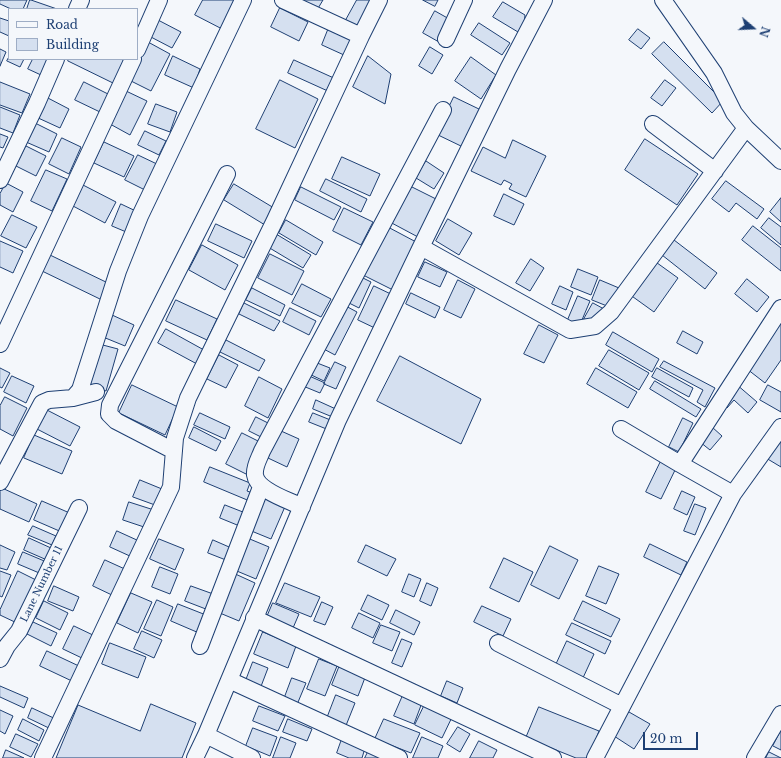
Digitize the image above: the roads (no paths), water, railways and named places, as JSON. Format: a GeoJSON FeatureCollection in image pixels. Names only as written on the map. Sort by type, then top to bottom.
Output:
{"type":"FeatureCollection","features":[{"type":"Feature","properties":{"kind":"street"},"geometry":{"type":"LineString","coordinates":[[138,48],[159,0]]}},
{"type":"Feature","properties":{"kind":"street"},"geometry":{"type":"LineString","coordinates":[[73,398],[80,390],[118,271],[140,216],[243,0]]}},
{"type":"Feature","properties":{"kind":"street"},"geometry":{"type":"LineString","coordinates":[[286,0],[361,36]]}},
{"type":"Feature","properties":{"kind":"street"},"geometry":{"type":"LineString","coordinates":[[43,758],[171,487],[175,438],[188,398],[275,220],[379,0]]}},
{"type":"Feature","properties":{"kind":"street"},"geometry":{"type":"LineString","coordinates":[[446,38],[464,0]]}},
{"type":"Feature","properties":{"kind":"street"},"geometry":{"type":"LineString","coordinates":[[195,758],[338,420],[508,69],[544,0]]}},
{"type":"Feature","properties":{"kind":"street"},"geometry":{"type":"LineString","coordinates":[[663,0],[714,72],[734,113],[746,128],[781,161]]}},
{"type":"Feature","properties":{"kind":"street"},"geometry":{"type":"LineString","coordinates":[[0,180],[37,103],[56,60]]}},
{"type":"Feature","properties":{"kind":"street"},"geometry":{"type":"LineString","coordinates":[[0,344],[133,60]]}},
{"type":"Feature","properties":{"kind":"street"},"geometry":{"type":"LineString","coordinates":[[302,506],[261,487],[255,476],[256,466],[262,451],[443,110]]}},
{"type":"Feature","properties":{"kind":"street"},"geometry":{"type":"LineString","coordinates":[[653,124],[715,171]]}},
{"type":"Feature","properties":{"kind":"street"},"geometry":{"type":"LineString","coordinates":[[421,247],[570,330],[595,326],[611,312],[746,128]]}},
{"type":"Feature","properties":{"kind":"street"},"geometry":{"type":"LineString","coordinates":[[174,451],[116,421],[109,414],[110,405],[227,174]]}},
{"type":"Feature","properties":{"kind":"street"},"geometry":{"type":"LineString","coordinates":[[680,464],[781,308]]}},
{"type":"Feature","properties":{"kind":"street"},"geometry":{"type":"LineString","coordinates":[[0,482],[42,403],[49,400],[73,398],[96,392]]}},
{"type":"Feature","properties":{"kind":"street"},"geometry":{"type":"LineString","coordinates":[[595,758],[733,494],[781,427]]}},
{"type":"Feature","properties":{"kind":"street"},"geometry":{"type":"LineString","coordinates":[[621,429],[733,494]]}},
{"type":"Feature","properties":{"kind":"street"},"geometry":{"type":"LineString","coordinates":[[200,646],[261,487]]}},
{"type":"Feature","properties":{"kind":"street","name":"Lane Number 11"},"geometry":{"type":"LineString","coordinates":[[2,649],[19,631],[79,508]]}},
{"type":"Feature","properties":{"kind":"street"},"geometry":{"type":"LineString","coordinates":[[254,618],[553,758]]}},
{"type":"Feature","properties":{"kind":"street"},"geometry":{"type":"LineString","coordinates":[[498,643],[622,706]]}},
{"type":"Feature","properties":{"kind":"street"},"geometry":{"type":"LineString","coordinates":[[229,680],[399,758]]}},
{"type":"Feature","properties":{"kind":"street"},"geometry":{"type":"LineString","coordinates":[[755,758],[781,714]]}},
{"type":"Feature","properties":{"kind":"street"},"geometry":{"type":"LineString","coordinates":[[206,735],[252,758]]}}]}
